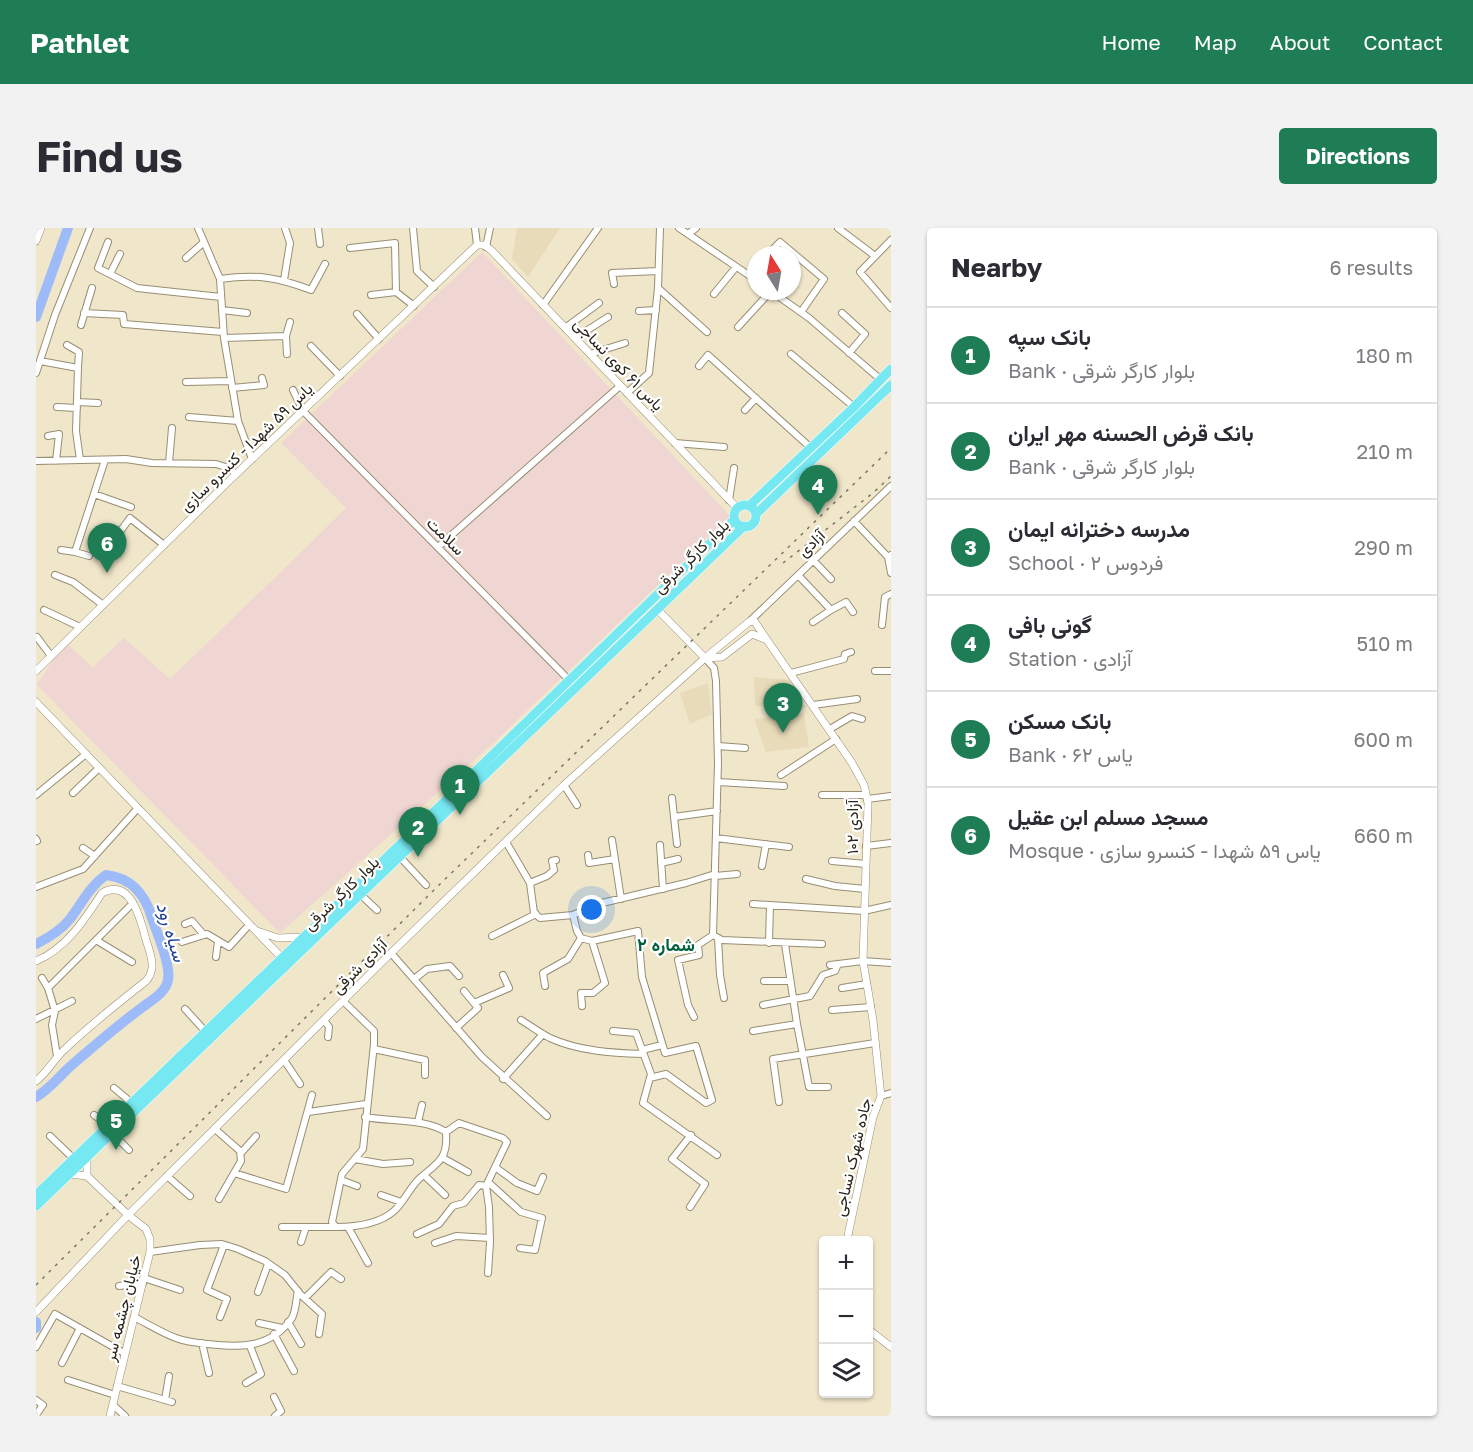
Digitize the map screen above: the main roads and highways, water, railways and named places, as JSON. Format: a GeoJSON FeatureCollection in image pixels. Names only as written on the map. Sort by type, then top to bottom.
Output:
{"type":"FeatureCollection","features":[{"type":"Feature","properties":{"kind":"main road"},"geometry":{"type":"LineString","coordinates":[[752,510],[741,506],[737,508],[735,519],[744,526],[753,523],[752,510],[891,369]]}},
{"type":"Feature","properties":{"kind":"main road"},"geometry":{"type":"LineString","coordinates":[[752,510],[891,385]]}},
{"type":"Feature","properties":{"kind":"main road","name":"بلوار کارگر شرقی"},"geometry":{"type":"LineString","coordinates":[[37,1192],[110,1129],[361,895],[570,681],[735,519]]}},
{"type":"Feature","properties":{"kind":"main road","name":"بلوار کارگر شرقی"},"geometry":{"type":"LineString","coordinates":[[36,1206],[87,1156],[132,1103],[162,1079],[206,1032],[282,958],[447,807],[744,526]]}},
{"type":"Feature","properties":{"kind":"waterway","name":"سیاه رود"},"geometry":{"type":"LineString","coordinates":[[36,317],[68,228]]}},
{"type":"Feature","properties":{"kind":"waterway","name":"سیاه رود"},"geometry":{"type":"LineString","coordinates":[[36,944],[67,923],[91,890],[106,875],[130,884],[146,902],[163,949],[168,973],[167,985],[161,993],[106,1036],[36,1097]]}},
{"type":"Feature","properties":{"kind":"waterway","name":"سیاه رود"},"geometry":{"type":"LineString","coordinates":[[36,1322],[36,1328]]}},
{"type":"Feature","properties":{"kind":"railway"},"geometry":{"type":"LineString","coordinates":[[36,1285],[438,886],[891,448]]}},
{"type":"Feature","properties":{"kind":"railway"},"geometry":{"type":"LineString","coordinates":[[783,563],[873,493],[891,476]]}},
{"type":"Feature","properties":{"kind":"place","name":"گونی بافی"},"geometry":{"type":"Point","coordinates":[818,515]}},
{"type":"Feature","properties":{"kind":"place","name":"مسجد مسلم ابن عقیل"},"geometry":{"type":"Point","coordinates":[107,573]}},
{"type":"Feature","properties":{"kind":"place","name":"مدرسه دخترانه ایمان"},"geometry":{"type":"Point","coordinates":[783,733]}},
{"type":"Feature","properties":{"kind":"place","name":"بانک سپه"},"geometry":{"type":"Point","coordinates":[460,815]}},
{"type":"Feature","properties":{"kind":"place","name":"بانک قرض الحسنه مهر ایران"},"geometry":{"type":"Point","coordinates":[418,857]}},
{"type":"Feature","properties":{"kind":"place","name":"بانک مسکن"},"geometry":{"type":"Point","coordinates":[116,1150]}},
{"type":"Feature","properties":{"kind":"district","name":"شماره ۲"},"geometry":{"type":"Point","coordinates":[666,945]}}]}
